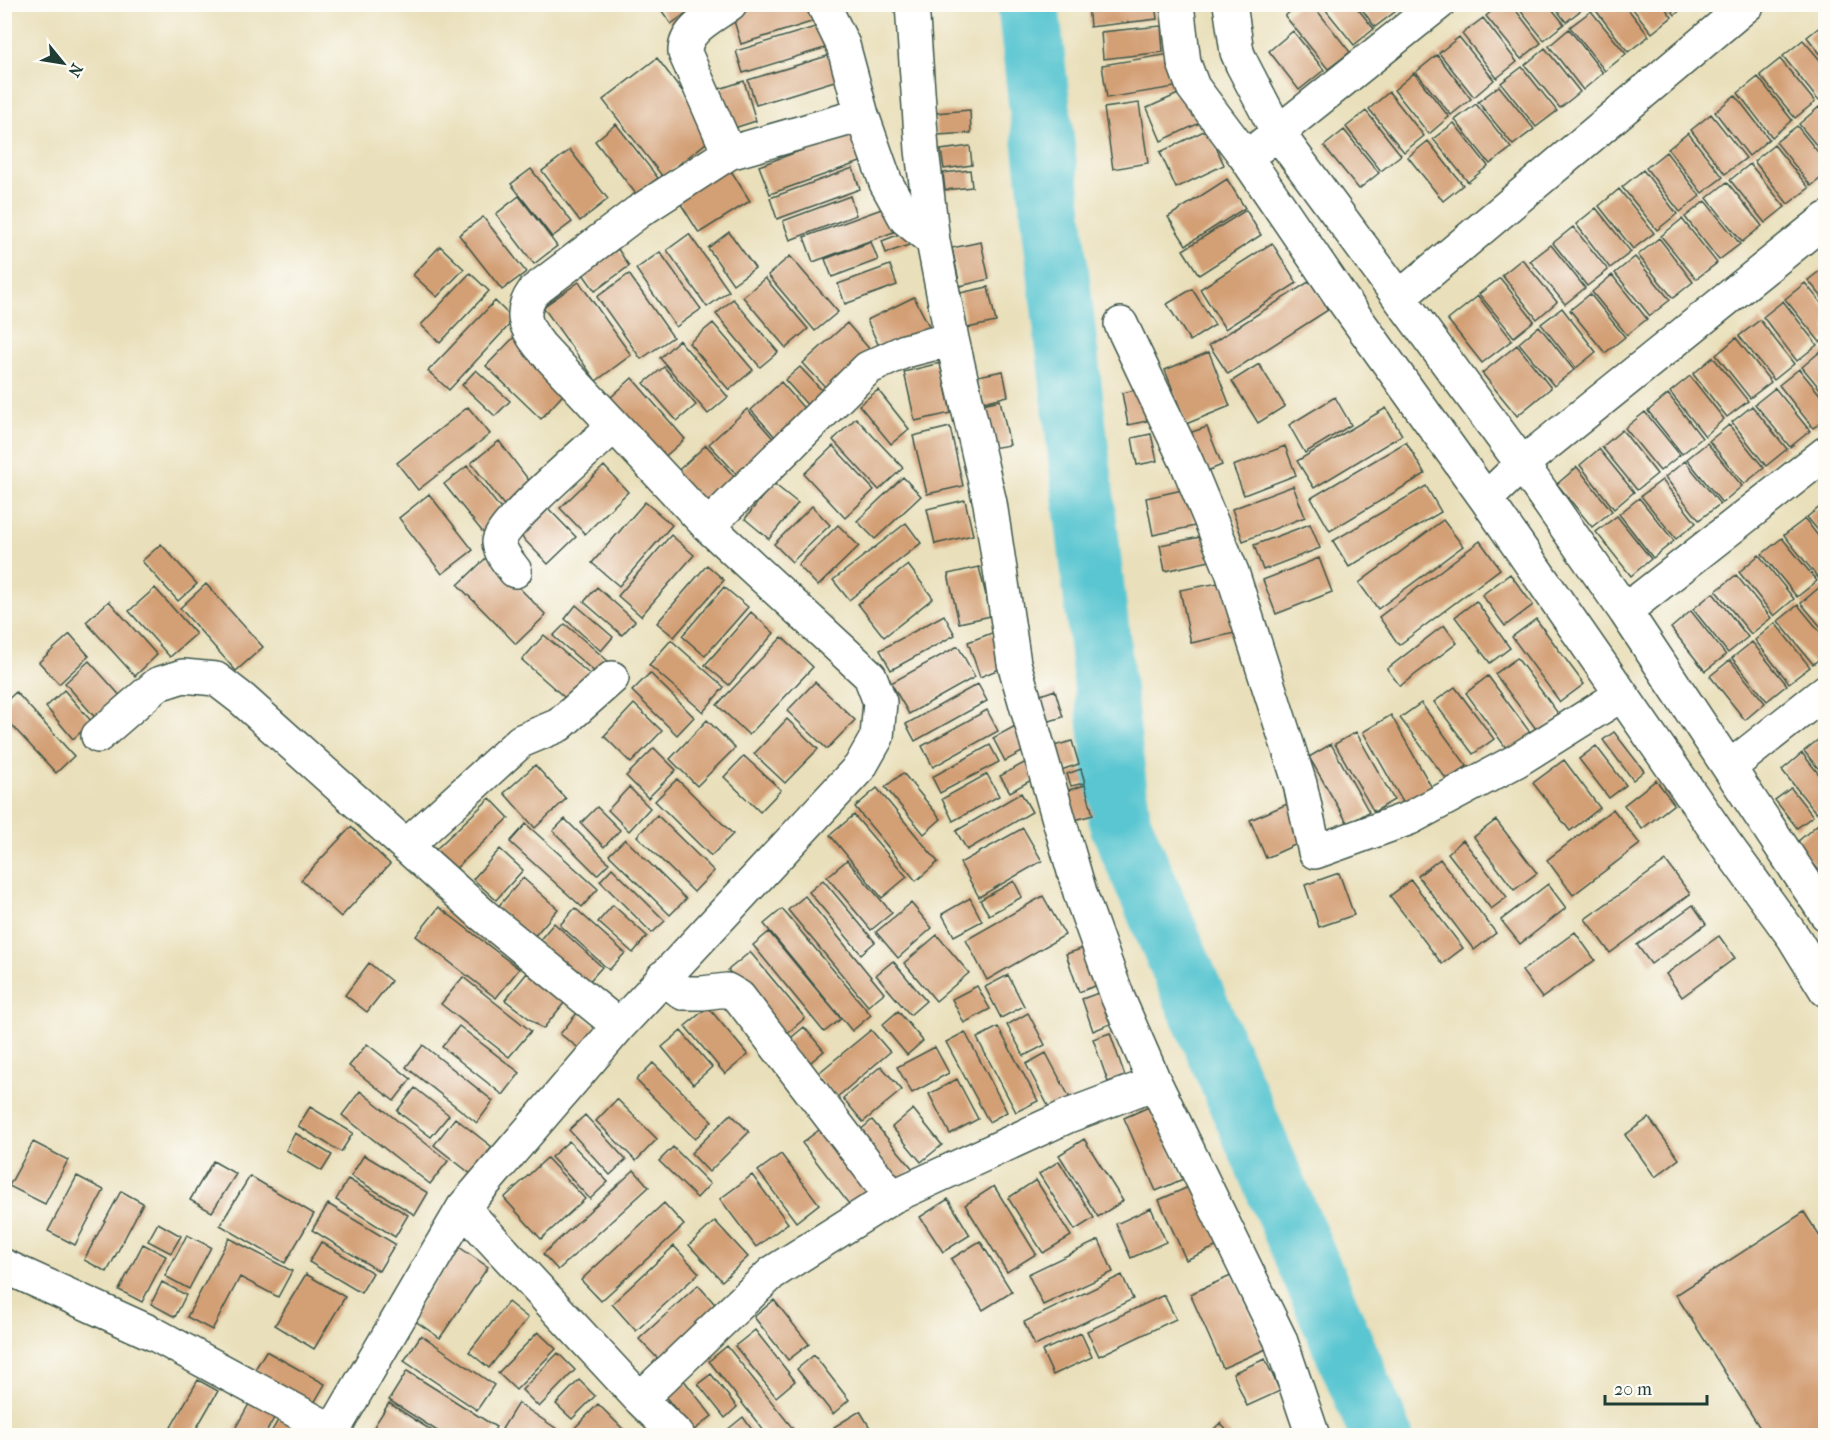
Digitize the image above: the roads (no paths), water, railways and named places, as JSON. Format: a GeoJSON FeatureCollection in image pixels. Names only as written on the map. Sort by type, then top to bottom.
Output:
{"type":"FeatureCollection","features":[{"type":"Feature","properties":{"kind":"street"},"geometry":{"type":"LineString","coordinates":[[729,4],[693,31],[684,47],[729,153]]}},
{"type":"Feature","properties":{"kind":"street"},"geometry":{"type":"LineString","coordinates":[[823,4],[843,45],[862,115],[885,183],[906,219],[933,241]]}},
{"type":"Feature","properties":{"kind":"street"},"geometry":{"type":"LineString","coordinates":[[912,4],[922,150],[933,241],[952,339],[990,502],[1014,663],[1081,896],[1118,998],[1155,1083],[1280,1339],[1313,1436]]}},
{"type":"Feature","properties":{"kind":"street"},"geometry":{"type":"LineString","coordinates":[[1177,4],[1184,63],[1193,87],[1245,156],[1341,297],[1486,499],[1724,842],[1794,938],[1826,990]]}},
{"type":"Feature","properties":{"kind":"street"},"geometry":{"type":"LineString","coordinates":[[1230,4],[1237,52],[1278,133],[1522,464],[1625,611],[1826,915],[1794,938]]}},
{"type":"Feature","properties":{"kind":"street"},"geometry":{"type":"LineString","coordinates":[[1245,156],[1278,133],[1437,4]]}},
{"type":"Feature","properties":{"kind":"street"},"geometry":{"type":"LineString","coordinates":[[1400,297],[1748,4]]}},
{"type":"Feature","properties":{"kind":"street"},"geometry":{"type":"LineString","coordinates":[[4,1266],[156,1335],[331,1433],[463,1208],[619,1026],[860,767],[877,737],[880,702],[870,676],[708,526],[531,334],[524,319],[528,300],[534,291],[638,212],[729,153],[862,115]]}},
{"type":"Feature","properties":{"kind":"street"},"geometry":{"type":"LineString","coordinates":[[1486,499],[1522,464],[1826,219]]}},
{"type":"Feature","properties":{"kind":"street"},"geometry":{"type":"LineString","coordinates":[[1121,324],[1187,463],[1232,572],[1300,784],[1315,852],[1410,818],[1516,761],[1621,695]]}},
{"type":"Feature","properties":{"kind":"street"},"geometry":{"type":"LineString","coordinates":[[708,526],[868,368],[905,351],[952,339]]}},
{"type":"Feature","properties":{"kind":"street"},"geometry":{"type":"LineString","coordinates":[[515,571],[505,558],[499,542],[502,534],[517,515],[614,426]]}},
{"type":"Feature","properties":{"kind":"street"},"geometry":{"type":"LineString","coordinates":[[1625,611],[1826,453]]}},
{"type":"Feature","properties":{"kind":"street"},"geometry":{"type":"LineString","coordinates":[[98,736],[158,684],[183,676],[216,680],[242,699],[483,915],[619,1026]]}},
{"type":"Feature","properties":{"kind":"street"},"geometry":{"type":"LineString","coordinates":[[406,846],[521,741],[559,725],[612,678]]}},
{"type":"Feature","properties":{"kind":"street"},"geometry":{"type":"LineString","coordinates":[[1730,767],[1826,691]]}},
{"type":"Feature","properties":{"kind":"street"},"geometry":{"type":"LineString","coordinates":[[663,978],[683,993],[727,990],[739,997],[892,1197]]}},
{"type":"Feature","properties":{"kind":"street"},"geometry":{"type":"LineString","coordinates":[[640,1399],[772,1273],[892,1197],[1068,1116],[1155,1083]]}},
{"type":"Feature","properties":{"kind":"street"},"geometry":{"type":"LineString","coordinates":[[463,1208],[640,1399],[678,1436]]}},
{"type":"Feature","properties":{"kind":"waterway"},"geometry":{"type":"LineString","coordinates":[[1028,4],[1120,823],[1382,1436]]}}]}
